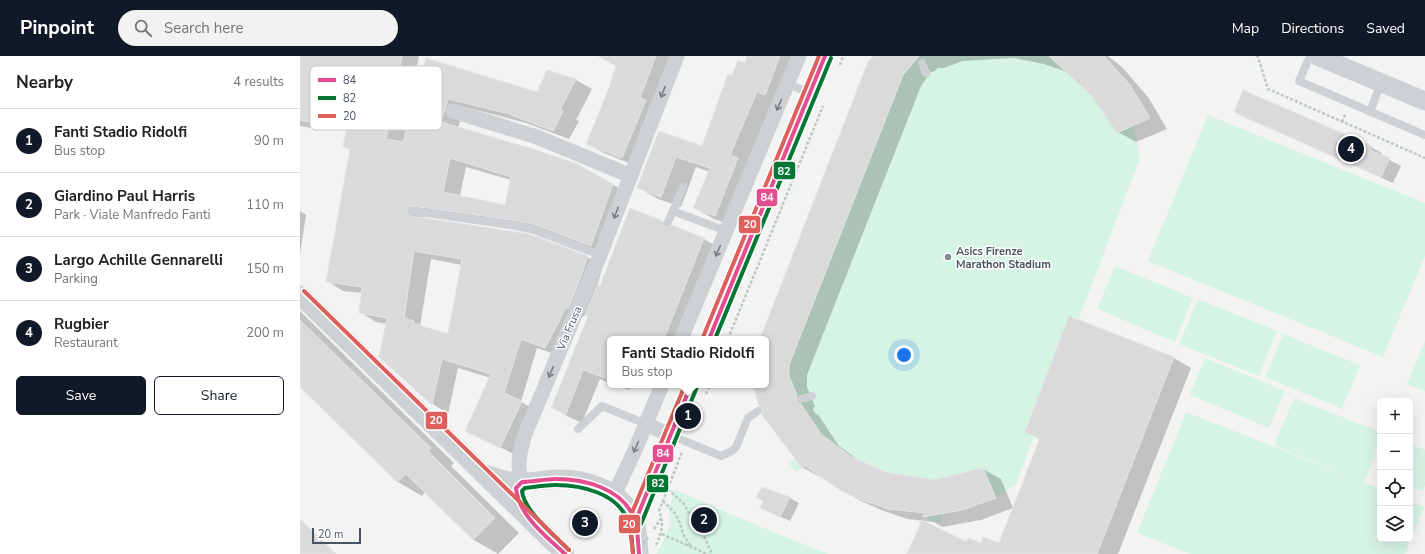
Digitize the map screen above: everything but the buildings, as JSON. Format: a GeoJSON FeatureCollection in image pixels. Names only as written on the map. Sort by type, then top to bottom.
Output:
{"type":"FeatureCollection","features":[{"type":"Feature","properties":{"kind":"street","name":"Via Frusa"},"geometry":{"type":"LineString","coordinates":[[522,482],[519,472],[519,460],[525,434],[600,255],[678,56]]}},
{"type":"Feature","properties":{"kind":"street"},"geometry":{"type":"LineString","coordinates":[[682,336],[799,56]]}},
{"type":"Feature","properties":{"kind":"street"},"geometry":{"type":"LineString","coordinates":[[711,336],[825,56]]}},
{"type":"Feature","properties":{"kind":"street"},"geometry":{"type":"LineString","coordinates":[[1320,57],[1381,84],[1425,101]]}},
{"type":"Feature","properties":{"kind":"street"},"geometry":{"type":"LineString","coordinates":[[453,110],[537,137],[631,176]]}},
{"type":"Feature","properties":{"kind":"street"},"geometry":{"type":"LineString","coordinates":[[726,232],[749,241]]}},
{"type":"Feature","properties":{"kind":"street"},"geometry":{"type":"LineString","coordinates":[[300,295],[565,554]]}},
{"type":"Feature","properties":{"kind":"street"},"geometry":{"type":"LineString","coordinates":[[614,495],[661,388]]}},
{"type":"Feature","properties":{"kind":"street"},"geometry":{"type":"LineString","coordinates":[[635,522],[690,388]]}},
{"type":"Feature","properties":{"kind":"street"},"geometry":{"type":"LineString","coordinates":[[646,424],[670,435]]}},
{"type":"Feature","properties":{"kind":"street"},"geometry":{"type":"LineString","coordinates":[[483,473],[501,479],[522,482],[556,479],[594,484],[614,495],[628,508],[648,546]]}},
{"type":"Feature","properties":{"kind":"street"},"geometry":{"type":"LineString","coordinates":[[522,482],[516,487],[516,495],[520,506],[527,516]]}},
{"type":"Feature","properties":{"kind":"lane"},"geometry":{"type":"LineString","coordinates":[[1320,57],[1299,81],[1425,135]]}},
{"type":"Feature","properties":{"kind":"lane"},"geometry":{"type":"LineString","coordinates":[[922,63],[926,73]]}},
{"type":"Feature","properties":{"kind":"lane"},"geometry":{"type":"LineString","coordinates":[[788,84],[810,93]]}},
{"type":"Feature","properties":{"kind":"lane"},"geometry":{"type":"LineString","coordinates":[[1370,112],[1381,84]]}},
{"type":"Feature","properties":{"kind":"lane"},"geometry":{"type":"LineString","coordinates":[[668,222],[683,187]]}},
{"type":"Feature","properties":{"kind":"lane"},"geometry":{"type":"LineString","coordinates":[[412,211],[531,229],[600,255]]}},
{"type":"Feature","properties":{"kind":"lane"},"geometry":{"type":"LineString","coordinates":[[673,211],[726,232]]}},
{"type":"Feature","properties":{"kind":"lane"},"geometry":{"type":"LineString","coordinates":[[800,399],[812,396]]}},
{"type":"Feature","properties":{"kind":"lane"},"geometry":{"type":"LineString","coordinates":[[578,429],[602,406],[646,424]]}},
{"type":"Feature","properties":{"kind":"lane"},"geometry":{"type":"LineString","coordinates":[[670,435],[721,456],[726,455],[736,447],[748,418],[758,411]]}},
{"type":"Feature","properties":{"kind":"path"},"geometry":{"type":"LineString","coordinates":[[838,70],[844,56]]}},
{"type":"Feature","properties":{"kind":"path"},"geometry":{"type":"LineString","coordinates":[[1256,56],[1258,57],[1268,89],[1425,158]]}},
{"type":"Feature","properties":{"kind":"path"},"geometry":{"type":"LineString","coordinates":[[729,336],[826,100]]}},
{"type":"Feature","properties":{"kind":"path"},"geometry":{"type":"LineString","coordinates":[[704,399],[709,388]]}},
{"type":"Feature","properties":{"kind":"path"},"geometry":{"type":"LineString","coordinates":[[633,554],[648,546],[662,534],[662,518],[659,511],[687,441]]}},
{"type":"Feature","properties":{"kind":"path"},"geometry":{"type":"LineString","coordinates":[[668,489],[684,504],[693,522],[703,534],[712,554]]}},
{"type":"Feature","properties":{"kind":"path"},"geometry":{"type":"LineString","coordinates":[[663,501],[675,513],[683,534],[692,547]]}},
{"type":"Feature","properties":{"kind":"path"},"geometry":{"type":"LineString","coordinates":[[662,534],[707,554]]}},
{"type":"Feature","properties":{"kind":"green space","name":"Asics Firenze Marathon Stadium"},"geometry":{"type":"Polygon","coordinates":[[[873,56],[1104,56],[1130,85],[1150,118],[1134,126],[1140,158],[1016,484],[996,498],[963,510],[941,514],[942,522],[929,522],[928,514],[877,506],[844,492],[805,465],[797,472],[789,464],[795,458],[761,413],[754,388],[769,388],[769,336],[767,336],[873,56]]]}},
{"type":"Feature","properties":{"kind":"green space"},"geometry":{"type":"Polygon","coordinates":[[[1208,115],[1425,203],[1425,256],[1383,357],[1148,261],[1208,115]]]}},
{"type":"Feature","properties":{"kind":"green space"},"geometry":{"type":"Polygon","coordinates":[[[1115,266],[1193,298],[1175,342],[1097,309],[1115,266]]]}},
{"type":"Feature","properties":{"kind":"green space"},"geometry":{"type":"Polygon","coordinates":[[[1198,299],[1277,331],[1259,376],[1179,344],[1198,299]]]}},
{"type":"Feature","properties":{"kind":"green space"},"geometry":{"type":"Polygon","coordinates":[[[1283,334],[1360,365],[1342,409],[1265,377],[1283,334]]]}},
{"type":"Feature","properties":{"kind":"green space"},"geometry":{"type":"Polygon","coordinates":[[[1425,341],[1425,391],[1407,384],[1425,341]]]}},
{"type":"Feature","properties":{"kind":"green space"},"geometry":{"type":"Polygon","coordinates":[[[1205,358],[1285,391],[1269,428],[1190,395],[1205,358]]]}},
{"type":"Feature","properties":{"kind":"green space"},"geometry":{"type":"Polygon","coordinates":[[[1294,398],[1377,431],[1377,449],[1364,483],[1377,488],[1377,542],[1410,542],[1405,554],[1190,554],[1137,533],[1186,412],[1351,477],[1274,445],[1294,398]]]}},
{"type":"Feature","properties":{"kind":"green space"},"geometry":{"type":"Polygon","coordinates":[[[1413,445],[1425,450],[1425,485],[1423,491],[1413,487],[1413,445]]]}},
{"type":"Feature","properties":{"kind":"green space"},"geometry":{"type":"Polygon","coordinates":[[[675,490],[828,554],[657,554],[671,523],[669,507],[675,490]]]}},
{"type":"Feature","properties":{"kind":"green space"},"geometry":{"type":"Polygon","coordinates":[[[1413,502],[1424,507],[1413,534],[1413,502]]]}},
{"type":"Feature","properties":{"kind":"transit line","name":"20"},"geometry":{"type":"LineString","coordinates":[[703,336],[819,56]]}},
{"type":"Feature","properties":{"kind":"transit line","name":"84"},"geometry":{"type":"LineString","coordinates":[[710,336],[825,56]]}},
{"type":"Feature","properties":{"kind":"transit line","name":"82"},"geometry":{"type":"LineString","coordinates":[[716,336],[831,58]]}},
{"type":"Feature","properties":{"kind":"transit line","name":"20"},"geometry":{"type":"LineString","coordinates":[[304,291],[569,550]]}},
{"type":"Feature","properties":{"kind":"transit line","name":"20"},"geometry":{"type":"LineString","coordinates":[[633,554],[629,520],[684,388]]}},
{"type":"Feature","properties":{"kind":"transit line","name":"84"},"geometry":{"type":"LineString","coordinates":[[635,522],[690,388]]}},
{"type":"Feature","properties":{"kind":"transit line","name":"82"},"geometry":{"type":"LineString","coordinates":[[641,524],[697,388]]}},
{"type":"Feature","properties":{"kind":"transit line","name":"84"},"geometry":{"type":"LineString","coordinates":[[565,554],[534,525],[522,507],[516,488],[522,482],[567,479],[590,483],[611,492],[621,499],[634,518],[639,554]]}},
{"type":"Feature","properties":{"kind":"transit line","name":"82"},"geometry":{"type":"LineString","coordinates":[[569,550],[541,523],[528,507],[522,491],[525,488],[548,485],[565,485],[598,492],[607,497],[623,511],[628,521],[633,554]]}},
{"type":"Feature","properties":{"kind":"place","name":"Rugbier"},"geometry":{"type":"Point","coordinates":[1351,149]}},
{"type":"Feature","properties":{"kind":"place","name":"Asics Firenze Marathon Stadium"},"geometry":{"type":"Point","coordinates":[948,257]}},
{"type":"Feature","properties":{"kind":"place","name":"Fanti Stadio Ridolfi"},"geometry":{"type":"Point","coordinates":[688,416]}},
{"type":"Feature","properties":{"kind":"place","name":"Giardino Paul Harris"},"geometry":{"type":"Point","coordinates":[704,520]}},
{"type":"Feature","properties":{"kind":"place","name":"Largo Achille Gennarelli"},"geometry":{"type":"Point","coordinates":[585,523]}}]}
